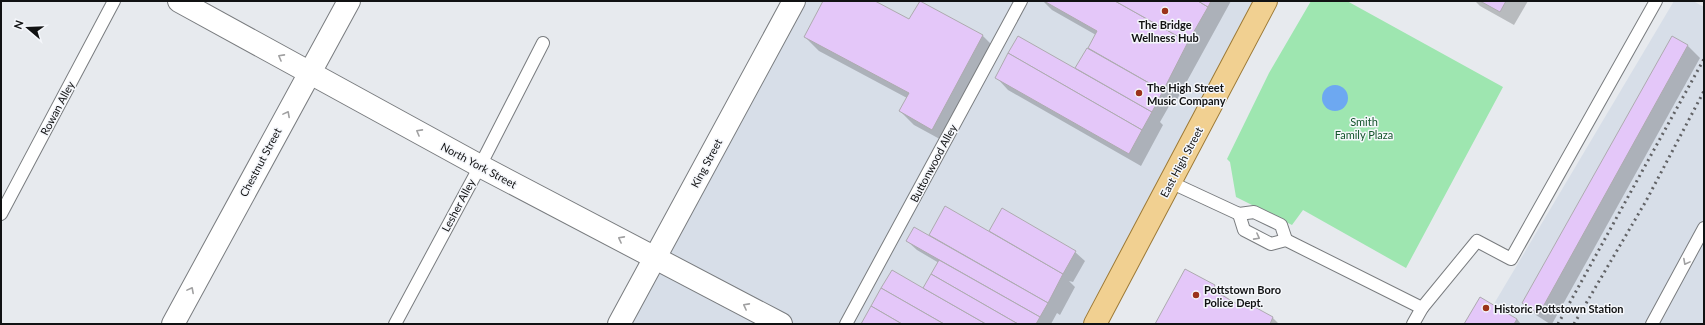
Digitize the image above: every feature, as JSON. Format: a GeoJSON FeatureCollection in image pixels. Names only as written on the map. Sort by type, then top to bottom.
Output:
{"type":"FeatureCollection","features":[{"type":"Feature","properties":{"kind":"main road","name":"East High Street"},"geometry":{"type":"LineString","coordinates":[[1095,324],[1266,1]]}},
{"type":"Feature","properties":{"kind":"street","name":"North York Street"},"geometry":{"type":"LineString","coordinates":[[179,1],[480,166],[781,324]]}},
{"type":"Feature","properties":{"kind":"street","name":"Chestnut Street"},"geometry":{"type":"LineString","coordinates":[[173,324],[349,1]]}},
{"type":"Feature","properties":{"kind":"street","name":"King Street"},"geometry":{"type":"LineString","coordinates":[[619,324],[794,1]]}},
{"type":"Feature","properties":{"kind":"lane","name":"Rowan Alley"},"geometry":{"type":"LineString","coordinates":[[1,214],[114,1]]}},
{"type":"Feature","properties":{"kind":"lane","name":"Buttonwood Alley"},"geometry":{"type":"LineString","coordinates":[[846,324],[1020,1]]}},
{"type":"Feature","properties":{"kind":"lane"},"geometry":{"type":"LineString","coordinates":[[1413,324],[1422,308],[1477,241],[1510,259],[1656,1]]}},
{"type":"Feature","properties":{"kind":"lane","name":"Lesher Alley"},"geometry":{"type":"LineString","coordinates":[[395,324],[480,166],[543,43]]}},
{"type":"Feature","properties":{"kind":"lane"},"geometry":{"type":"LineString","coordinates":[[1170,182],[1239,214],[1254,212],[1281,225],[1286,240]]}},
{"type":"Feature","properties":{"kind":"lane"},"geometry":{"type":"LineString","coordinates":[[1239,214],[1244,230],[1271,244],[1286,240],[1422,308]]}},
{"type":"Feature","properties":{"kind":"lane"},"geometry":{"type":"LineString","coordinates":[[1652,324],[1704,228]]}},
{"type":"Feature","properties":{"kind":"shaded area"},"geometry":{"type":"Polygon","coordinates":[[[795,1],[1266,1],[1095,324],[621,324],[795,1]]]}},
{"type":"Feature","properties":{"kind":"shaded area"},"geometry":{"type":"Polygon","coordinates":[[[1674,1],[1693,1],[1704,7],[1704,324],[1482,324],[1674,1]]]}},
{"type":"Feature","properties":{"kind":"green space","name":"Smith Family Plaza"},"geometry":{"type":"Polygon","coordinates":[[[1311,1],[1347,1],[1503,87],[1406,268],[1303,210],[1292,225],[1236,197],[1230,162],[1227,159],[1269,73],[1311,1]]]}},
{"type":"Feature","properties":{"kind":"water"},"geometry":{"type":"Polygon","coordinates":[[[1335,85],[1344,89],[1348,98],[1344,107],[1335,111],[1326,107],[1322,98],[1326,89],[1335,85]]]}},
{"type":"Feature","properties":{"kind":"building"},"geometry":{"type":"Polygon","coordinates":[[[823,1],[875,1],[909,19],[920,1],[983,35],[932,130],[899,111],[909,93],[804,37],[823,1]]]}},
{"type":"Feature","properties":{"kind":"building"},"geometry":{"type":"Polygon","coordinates":[[[1044,1],[1115,1],[1188,42],[1163,91],[1088,48],[1097,31],[1044,1]]]}},
{"type":"Feature","properties":{"kind":"building"},"geometry":{"type":"Polygon","coordinates":[[[1115,1],[1198,1],[1208,7],[1188,42],[1115,1]]]}},
{"type":"Feature","properties":{"kind":"building"},"geometry":{"type":"Polygon","coordinates":[[[1198,1],[1211,1],[1208,7],[1198,1]]]}},
{"type":"Feature","properties":{"kind":"building"},"geometry":{"type":"Polygon","coordinates":[[[1480,1],[1506,1],[1500,12],[1480,1]]]}},
{"type":"Feature","properties":{"kind":"building"},"geometry":{"type":"Polygon","coordinates":[[[1018,36],[1152,112],[1142,130],[1008,53],[1018,36]]]}},
{"type":"Feature","properties":{"kind":"building"},"geometry":{"type":"Polygon","coordinates":[[[1672,36],[1688,45],[1539,314],[1522,303],[1672,36]]]}},
{"type":"Feature","properties":{"kind":"building"},"geometry":{"type":"Polygon","coordinates":[[[1087,48],[1163,91],[1152,112],[1075,68],[1087,48]]]}},
{"type":"Feature","properties":{"kind":"building"},"geometry":{"type":"Polygon","coordinates":[[[1008,53],[1142,130],[1129,154],[995,78],[1008,53]]]}},
{"type":"Feature","properties":{"kind":"building"},"geometry":{"type":"Polygon","coordinates":[[[945,206],[1063,274],[1048,303],[929,235],[945,206]]]}},
{"type":"Feature","properties":{"kind":"building"},"geometry":{"type":"Polygon","coordinates":[[[1002,208],[1076,251],[1063,274],[989,231],[1002,208]]]}},
{"type":"Feature","properties":{"kind":"building"},"geometry":{"type":"Polygon","coordinates":[[[914,227],[1048,303],[1040,317],[906,241],[914,227]]]}},
{"type":"Feature","properties":{"kind":"building"},"geometry":{"type":"Polygon","coordinates":[[[939,260],[1040,317],[1036,324],[1018,324],[931,274],[939,260]]]}},
{"type":"Feature","properties":{"kind":"building","name":"Pottstown Boro Police Dept."},"geometry":{"type":"Polygon","coordinates":[[[1185,269],[1215,285],[1213,290],[1239,305],[1242,300],[1273,317],[1270,324],[1155,324],[1185,269]]]}},
{"type":"Feature","properties":{"kind":"building"},"geometry":{"type":"Polygon","coordinates":[[[892,270],[986,324],[944,324],[881,288],[892,270]]]}},
{"type":"Feature","properties":{"kind":"building"},"geometry":{"type":"Polygon","coordinates":[[[931,274],[1018,324],[986,324],[923,288],[931,274]]]}},
{"type":"Feature","properties":{"kind":"building"},"geometry":{"type":"Polygon","coordinates":[[[881,288],[944,324],[902,324],[871,306],[881,288]]]}},
{"type":"Feature","properties":{"kind":"building","name":"Historic Pottstown Station"},"geometry":{"type":"Polygon","coordinates":[[[1480,297],[1517,319],[1514,324],[1464,324],[1480,297]]]}},
{"type":"Feature","properties":{"kind":"building"},"geometry":{"type":"Polygon","coordinates":[[[871,306],[902,324],[861,324],[871,306]]]}},
{"type":"Feature","properties":{"kind":"railway"},"geometry":{"type":"LineString","coordinates":[[1558,324],[1704,59]]}},
{"type":"Feature","properties":{"kind":"railway"},"geometry":{"type":"LineString","coordinates":[[1574,324],[1646,201],[1704,91]]}},
{"type":"Feature","properties":{"kind":"place","name":"The Bridge Wellness Hub"},"geometry":{"type":"Point","coordinates":[1165,11]}},
{"type":"Feature","properties":{"kind":"place","name":"The High Street Music Company"},"geometry":{"type":"Point","coordinates":[1139,93]}},
{"type":"Feature","properties":{"kind":"place","name":"Pottstown Boro Police Dept."},"geometry":{"type":"Point","coordinates":[1196,295]}},
{"type":"Feature","properties":{"kind":"place","name":"Historic Pottstown Station"},"geometry":{"type":"Point","coordinates":[1486,308]}}]}
